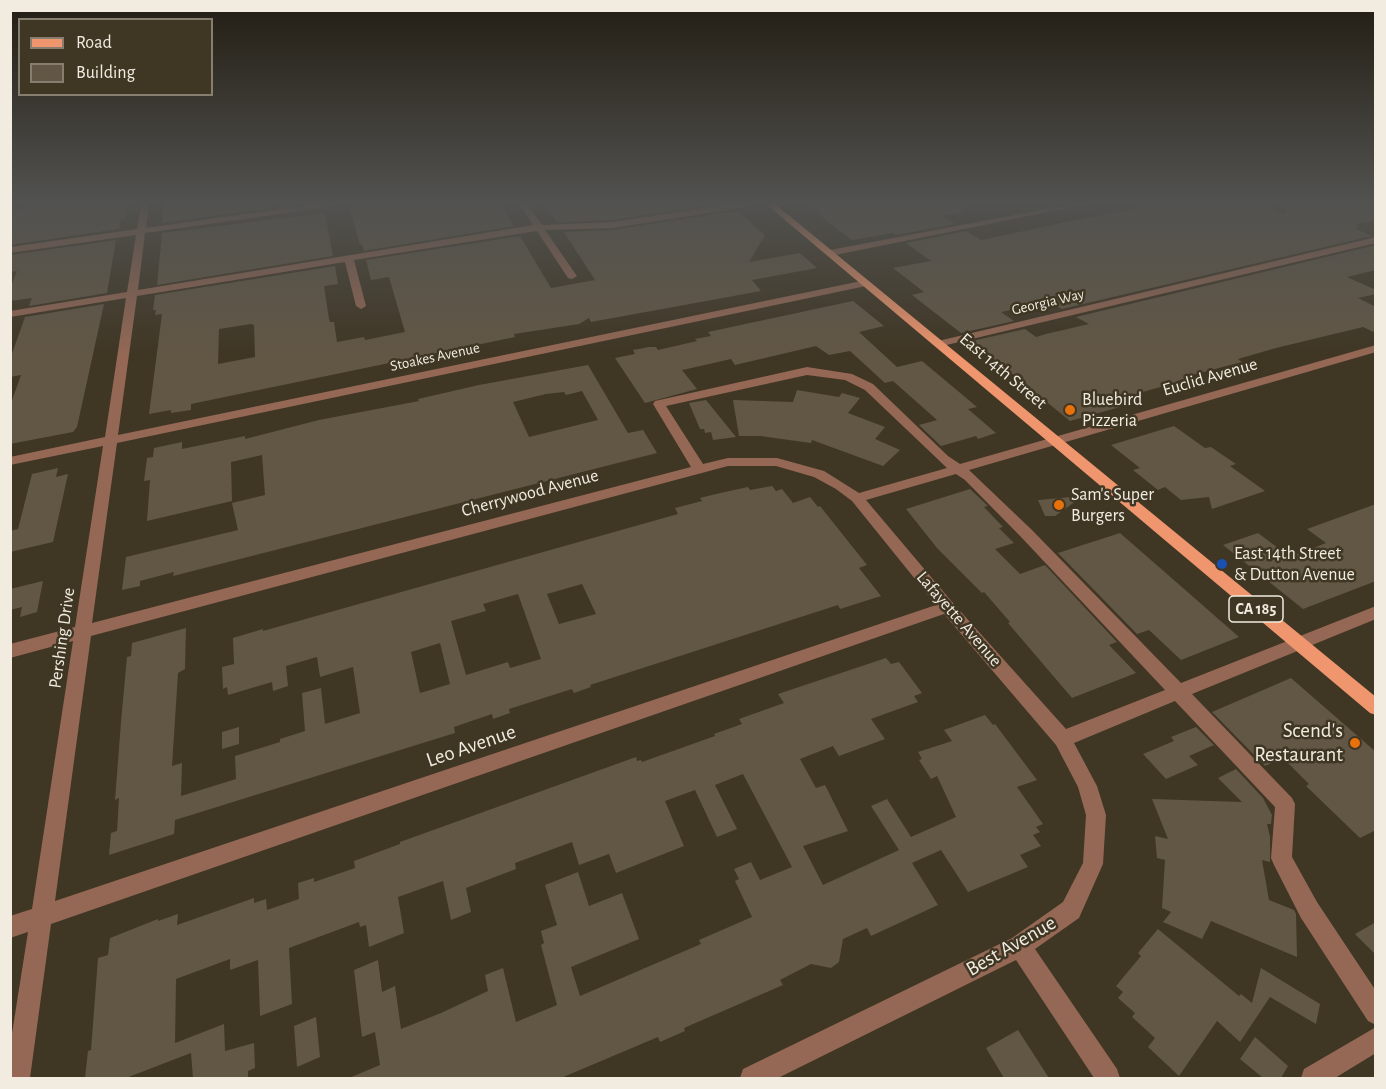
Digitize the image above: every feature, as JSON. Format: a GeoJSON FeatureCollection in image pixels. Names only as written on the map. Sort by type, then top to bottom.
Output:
{"type":"FeatureCollection","features":[{"type":"Feature","properties":{"kind":"main road","name":"East 14th Street"},"geometry":{"type":"LineString","coordinates":[[832,255],[1376,708]]}},
{"type":"Feature","properties":{"kind":"street","name":"Pershing Drive"},"geometry":{"type":"LineString","coordinates":[[18,1078],[138,255]]}},
{"type":"Feature","properties":{"kind":"street"},"geometry":{"type":"LineString","coordinates":[[10,314],[369,255]]}},
{"type":"Feature","properties":{"kind":"street"},"geometry":{"type":"LineString","coordinates":[[557,255],[572,276]]}},
{"type":"Feature","properties":{"kind":"street","name":"Georgia Way"},"geometry":{"type":"LineString","coordinates":[[938,344],[1314,255]]}},
{"type":"Feature","properties":{"kind":"street"},"geometry":{"type":"LineString","coordinates":[[349,258],[361,306]]}},
{"type":"Feature","properties":{"kind":"street","name":"Stoakes Avenue"},"geometry":{"type":"LineString","coordinates":[[10,461],[866,283]]}},
{"type":"Feature","properties":{"kind":"street","name":"Euclid Avenue"},"geometry":{"type":"LineString","coordinates":[[1054,440],[1376,348]]}},
{"type":"Feature","properties":{"kind":"street"},"geometry":{"type":"LineString","coordinates":[[699,469],[659,404],[807,371],[848,377],[869,387],[944,459],[970,477],[1027,534],[1164,674],[1178,692],[1285,804],[1281,858],[1309,910],[1376,1013]]}},
{"type":"Feature","properties":{"kind":"street"},"geometry":{"type":"LineString","coordinates":[[857,498],[1054,440]]}},
{"type":"Feature","properties":{"kind":"street","name":"Cherrywood Avenue"},"geometry":{"type":"LineString","coordinates":[[10,651],[699,469],[750,460],[777,462],[819,474],[857,498]]}},
{"type":"Feature","properties":{"kind":"street","name":"Lafayette Avenue"},"geometry":{"type":"LineString","coordinates":[[857,498],[947,607],[1063,739]]}},
{"type":"Feature","properties":{"kind":"street","name":"Leo Avenue"},"geometry":{"type":"LineString","coordinates":[[10,927],[947,607]]}},
{"type":"Feature","properties":{"kind":"street"},"geometry":{"type":"LineString","coordinates":[[1063,739],[1376,612]]}},
{"type":"Feature","properties":{"kind":"street","name":"Best Avenue"},"geometry":{"type":"LineString","coordinates":[[752,1078],[1020,946],[1071,910],[1093,864],[1096,815],[1088,786],[1063,739]]}},
{"type":"Feature","properties":{"kind":"street"},"geometry":{"type":"LineString","coordinates":[[1020,946],[1108,1078]]}},
{"type":"Feature","properties":{"kind":"street"},"geometry":{"type":"LineString","coordinates":[[1313,1078],[1376,1039]]}},
{"type":"Feature","properties":{"kind":"building"},"geometry":{"type":"Polygon","coordinates":[[[10,255],[113,255],[107,293],[29,306],[32,298],[10,301],[10,288],[17,271],[10,272],[10,255]]]}},
{"type":"Feature","properties":{"kind":"building"},"geometry":{"type":"Polygon","coordinates":[[[160,255],[333,256],[157,285],[160,255]]]}},
{"type":"Feature","properties":{"kind":"building"},"geometry":{"type":"Polygon","coordinates":[[[399,255],[531,255],[551,288],[595,280],[579,255],[753,255],[749,262],[802,255],[817,268],[752,280],[761,291],[591,322],[589,318],[579,324],[514,334],[515,337],[191,404],[191,410],[171,413],[171,410],[149,414],[162,314],[155,315],[156,310],[153,310],[155,295],[335,266],[338,284],[324,286],[329,319],[330,322],[334,322],[337,342],[364,337],[365,340],[405,332],[389,277],[371,280],[366,260],[399,255]],[[254,325],[219,329],[218,364],[255,357],[254,325]]]}},
{"type":"Feature","properties":{"kind":"building"},"geometry":{"type":"Polygon","coordinates":[[[922,255],[1292,255],[1062,309],[1049,302],[1001,312],[1014,321],[961,333],[912,295],[924,292],[893,268],[931,261],[922,255]]]}},
{"type":"Feature","properties":{"kind":"building"},"geometry":{"type":"Polygon","coordinates":[[[1335,255],[1376,255],[1376,270],[1347,277],[1376,290],[1376,294],[1358,298],[1376,307],[1376,333],[1363,327],[1276,348],[1238,359],[1242,362],[1192,375],[1194,376],[1178,382],[1111,401],[1120,407],[1070,421],[972,341],[1025,329],[1036,337],[1089,324],[1076,317],[1335,255]]]}},
{"type":"Feature","properties":{"kind":"building"},"geometry":{"type":"Polygon","coordinates":[[[853,301],[884,326],[859,332],[897,367],[922,361],[977,407],[968,409],[996,433],[941,446],[919,425],[937,420],[893,381],[885,383],[850,351],[829,355],[816,346],[735,365],[731,359],[682,370],[697,389],[645,403],[615,358],[635,354],[633,350],[656,347],[658,350],[697,341],[695,339],[711,336],[708,332],[853,301]]]}},
{"type":"Feature","properties":{"kind":"building"},"geometry":{"type":"Polygon","coordinates":[[[104,304],[77,427],[73,432],[10,444],[10,406],[21,375],[10,377],[10,359],[25,317],[104,304]]]}},
{"type":"Feature","properties":{"kind":"building"},"geometry":{"type":"Polygon","coordinates":[[[588,365],[628,433],[643,430],[657,453],[173,576],[174,572],[140,581],[140,586],[122,590],[126,557],[238,530],[232,503],[265,495],[262,455],[231,462],[232,501],[147,521],[150,480],[144,481],[147,458],[153,457],[154,448],[182,442],[182,449],[245,436],[245,439],[319,420],[419,401],[418,399],[588,365]],[[582,391],[566,395],[564,392],[546,394],[513,402],[529,437],[598,420],[582,391]]]}},
{"type":"Feature","properties":{"kind":"building"},"geometry":{"type":"Polygon","coordinates":[[[797,390],[839,397],[842,393],[860,398],[848,413],[885,427],[875,439],[900,450],[883,466],[812,440],[811,443],[760,436],[739,436],[733,400],[793,402],[797,390]]]}},
{"type":"Feature","properties":{"kind":"building"},"geometry":{"type":"Polygon","coordinates":[[[706,400],[736,437],[713,440],[711,432],[705,433],[704,429],[700,429],[689,403],[706,400]]]}},
{"type":"Feature","properties":{"kind":"building"},"geometry":{"type":"Polygon","coordinates":[[[1174,426],[1205,448],[1211,447],[1236,464],[1230,466],[1265,491],[1212,509],[1209,497],[1181,500],[1165,487],[1158,490],[1133,470],[1140,468],[1111,445],[1174,426]]]}},
{"type":"Feature","properties":{"kind":"building"},"geometry":{"type":"Polygon","coordinates":[[[58,468],[56,477],[68,474],[53,542],[10,552],[10,531],[18,529],[32,474],[58,468]]]}},
{"type":"Feature","properties":{"kind":"building"},"geometry":{"type":"Polygon","coordinates":[[[772,486],[776,491],[782,489],[793,503],[810,497],[818,507],[820,506],[867,565],[859,568],[881,596],[840,609],[838,605],[590,685],[591,687],[574,693],[572,689],[509,709],[510,713],[493,719],[492,714],[454,727],[455,733],[175,820],[174,834],[109,855],[111,833],[117,831],[119,798],[115,800],[121,722],[127,657],[131,656],[132,643],[186,628],[185,669],[178,673],[172,766],[182,763],[181,796],[236,779],[235,756],[280,742],[280,739],[305,731],[302,693],[321,688],[325,724],[360,713],[353,667],[320,677],[317,657],[286,666],[288,686],[273,691],[272,682],[228,695],[227,687],[223,689],[222,667],[234,664],[233,638],[678,514],[675,508],[702,501],[700,498],[748,487],[750,490],[772,486]],[[582,584],[547,594],[559,624],[596,614],[582,584]],[[518,594],[483,604],[486,611],[451,621],[466,675],[508,662],[510,668],[541,659],[518,594]],[[440,643],[411,652],[420,693],[450,684],[440,643]]]}},
{"type":"Feature","properties":{"kind":"building"},"geometry":{"type":"Polygon","coordinates":[[[970,489],[988,506],[984,507],[1003,527],[999,528],[1014,543],[995,549],[1020,574],[1045,565],[1117,642],[1109,645],[1136,673],[1072,698],[984,592],[982,593],[937,548],[906,509],[970,489]]]}},
{"type":"Feature","properties":{"kind":"building"},"geometry":{"type":"Polygon","coordinates":[[[1083,496],[1055,516],[1045,516],[1038,500],[1083,496]]]}},
{"type":"Feature","properties":{"kind":"building"},"geometry":{"type":"Polygon","coordinates":[[[1376,504],[1376,581],[1303,609],[1223,545],[1258,533],[1290,557],[1326,543],[1307,529],[1376,504]]]}},
{"type":"Feature","properties":{"kind":"building"},"geometry":{"type":"Polygon","coordinates":[[[1120,533],[1239,637],[1181,660],[1149,630],[1137,634],[1058,553],[1120,533]]]}},
{"type":"Feature","properties":{"kind":"building"},"geometry":{"type":"Polygon","coordinates":[[[43,581],[37,612],[20,617],[22,607],[10,610],[10,589],[43,581]]]}},
{"type":"Feature","properties":{"kind":"building"},"geometry":{"type":"Polygon","coordinates":[[[886,658],[891,664],[899,662],[922,693],[914,696],[918,702],[871,719],[885,739],[839,756],[833,746],[800,759],[816,788],[825,785],[848,831],[803,846],[823,885],[899,850],[871,806],[887,799],[911,837],[956,817],[937,776],[931,779],[919,760],[922,759],[918,752],[952,741],[944,730],[985,715],[993,725],[995,724],[1037,780],[1017,787],[1043,824],[1036,827],[1040,832],[1033,835],[1041,846],[1020,855],[1028,867],[968,892],[941,850],[912,863],[938,905],[871,936],[867,928],[843,939],[839,962],[831,968],[811,964],[780,980],[783,985],[684,1028],[685,1031],[660,1042],[658,1037],[561,1078],[349,1078],[380,1065],[375,1032],[362,1037],[354,970],[378,960],[382,992],[395,986],[401,1029],[488,991],[485,975],[503,968],[516,1022],[557,1005],[541,945],[544,943],[541,931],[557,925],[545,885],[578,872],[589,906],[622,893],[639,939],[571,967],[580,996],[701,944],[699,940],[752,917],[735,881],[739,879],[734,869],[751,862],[760,880],[792,867],[743,774],[715,785],[737,829],[717,837],[695,790],[665,801],[684,846],[616,873],[609,854],[579,865],[572,842],[515,863],[516,869],[466,888],[471,912],[451,920],[443,881],[398,897],[404,933],[369,947],[366,925],[360,927],[359,922],[289,948],[292,1004],[260,1016],[258,960],[230,970],[230,959],[176,979],[175,1043],[224,1024],[225,1051],[254,1043],[255,1068],[248,1071],[248,1078],[193,1078],[191,1053],[126,1078],[85,1078],[88,1051],[91,1050],[98,958],[108,955],[110,938],[158,919],[158,921],[178,914],[177,925],[254,898],[254,903],[266,899],[267,910],[299,899],[298,883],[314,878],[314,882],[355,868],[354,861],[400,844],[400,842],[636,757],[637,761],[642,762],[715,736],[714,734],[742,724],[739,719],[784,703],[778,694],[886,658]]]}},
{"type":"Feature","properties":{"kind":"building"},"geometry":{"type":"Polygon","coordinates":[[[1291,678],[1376,752],[1376,830],[1360,838],[1306,786],[1309,784],[1283,758],[1265,766],[1212,712],[1291,678]]]}},
{"type":"Feature","properties":{"kind":"building"},"geometry":{"type":"Polygon","coordinates":[[[239,727],[239,744],[222,749],[222,732],[239,727]]]}},
{"type":"Feature","properties":{"kind":"building"},"geometry":{"type":"Polygon","coordinates":[[[1196,727],[1214,745],[1189,756],[1198,765],[1166,779],[1143,754],[1174,741],[1171,737],[1196,727]]]}},
{"type":"Feature","properties":{"kind":"building"},"geometry":{"type":"Polygon","coordinates":[[[1236,769],[1263,798],[1272,815],[1271,824],[1267,824],[1270,837],[1270,862],[1262,860],[1269,900],[1294,910],[1296,914],[1297,957],[1211,921],[1202,939],[1163,922],[1171,912],[1162,908],[1165,860],[1157,858],[1155,836],[1168,839],[1152,799],[1242,802],[1218,778],[1236,769]]]}},
{"type":"Feature","properties":{"kind":"building"},"geometry":{"type":"Polygon","coordinates":[[[1376,922],[1376,955],[1355,934],[1376,922]]]}},
{"type":"Feature","properties":{"kind":"building"},"geometry":{"type":"Polygon","coordinates":[[[1158,929],[1239,996],[1241,994],[1252,1003],[1261,968],[1320,1004],[1316,1024],[1270,997],[1240,1042],[1217,1021],[1179,1076],[1148,1047],[1155,1038],[1132,1017],[1135,1013],[1118,998],[1123,992],[1116,986],[1141,956],[1138,953],[1158,929]]]}},
{"type":"Feature","properties":{"kind":"building"},"geometry":{"type":"Polygon","coordinates":[[[316,1017],[320,1057],[297,1067],[294,1026],[316,1017]]]}},
{"type":"Feature","properties":{"kind":"building"},"geometry":{"type":"Polygon","coordinates":[[[1018,1030],[1049,1078],[1004,1078],[986,1048],[1018,1030]]]}},
{"type":"Feature","properties":{"kind":"building"},"geometry":{"type":"Polygon","coordinates":[[[1255,1037],[1288,1066],[1281,1078],[1263,1078],[1240,1059],[1255,1037]]]}},
{"type":"Feature","properties":{"kind":"place","name":"Bluebird Pizzeria"},"geometry":{"type":"Point","coordinates":[1070,410]}},
{"type":"Feature","properties":{"kind":"place","name":"Sam's Super Burgers"},"geometry":{"type":"Point","coordinates":[1059,505]}},
{"type":"Feature","properties":{"kind":"place","name":"East 14th Street & Dutton Avenue"},"geometry":{"type":"Point","coordinates":[1222,564]}},
{"type":"Feature","properties":{"kind":"place","name":"Scend's Restaurant"},"geometry":{"type":"Point","coordinates":[1355,743]}}]}
